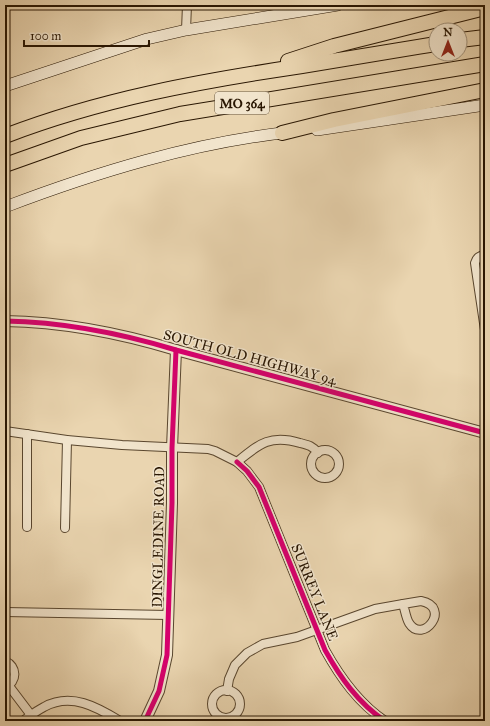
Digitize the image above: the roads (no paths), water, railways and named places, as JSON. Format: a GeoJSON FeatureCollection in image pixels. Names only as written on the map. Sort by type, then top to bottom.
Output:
{"type":"FeatureCollection","features":[{"type":"Feature","properties":{"kind":"highway"},"geometry":{"type":"LineString","coordinates":[[250,74],[334,46],[485,8]]}},
{"type":"Feature","properties":{"kind":"highway"},"geometry":{"type":"LineString","coordinates":[[468,39],[485,37]]}},
{"type":"Feature","properties":{"kind":"highway","name":"MO 364"},"geometry":{"type":"LineString","coordinates":[[5,136],[68,114],[158,90],[428,45]]}},
{"type":"Feature","properties":{"kind":"highway","name":"MO 364"},"geometry":{"type":"LineString","coordinates":[[5,165],[81,138],[180,114],[485,64]]}},
{"type":"Feature","properties":{"kind":"highway"},"geometry":{"type":"LineString","coordinates":[[282,133],[334,120],[485,90]]}},
{"type":"Feature","properties":{"kind":"main road"},"geometry":{"type":"LineString","coordinates":[[5,86],[140,41],[186,30],[338,5]]}},
{"type":"Feature","properties":{"kind":"main road"},"geometry":{"type":"LineString","coordinates":[[5,207],[89,176],[159,156],[219,143],[282,133],[335,128],[485,104]]}},
{"type":"Feature","properties":{"kind":"street"},"geometry":{"type":"LineString","coordinates":[[186,30],[187,5]]}},
{"type":"Feature","properties":{"kind":"street"},"geometry":{"type":"LineString","coordinates":[[485,255],[479,256],[475,263],[485,330]]}},
{"type":"Feature","properties":{"kind":"street","name":"SOUTH OLD HIGHWAY 94"},"geometry":{"type":"LineString","coordinates":[[5,321],[52,324],[82,328],[141,340],[485,433]]}},
{"type":"Feature","properties":{"kind":"street","name":"DINGLEDINE ROAD"},"geometry":{"type":"LineString","coordinates":[[145,721],[159,691],[167,655],[176,350]]}},
{"type":"Feature","properties":{"kind":"street","name":"SURREY LANE"},"geometry":{"type":"LineString","coordinates":[[5,431],[67,440],[122,445],[208,449],[237,462],[247,471],[259,487],[325,650],[340,676],[356,697],[382,720]]}},
{"type":"Feature","properties":{"kind":"street"},"geometry":{"type":"LineString","coordinates":[[27,434],[27,527]]}},
{"type":"Feature","properties":{"kind":"street"},"geometry":{"type":"LineString","coordinates":[[237,462],[254,448],[267,440],[288,439],[314,447],[318,453]]}},
{"type":"Feature","properties":{"kind":"street"},"geometry":{"type":"LineString","coordinates":[[65,528],[67,440]]}},
{"type":"Feature","properties":{"kind":"street"},"geometry":{"type":"LineString","coordinates":[[227,691],[229,679],[235,665],[247,653],[263,644],[297,637],[375,609],[403,604]]}},
{"type":"Feature","properties":{"kind":"street"},"geometry":{"type":"LineString","coordinates":[[5,612],[168,615]]}},
{"type":"Feature","properties":{"kind":"street"},"geometry":{"type":"LineString","coordinates":[[5,660],[12,666],[15,674],[14,679],[7,687],[31,715]]}},
{"type":"Feature","properties":{"kind":"street"},"geometry":{"type":"LineString","coordinates":[[23,721],[44,706],[60,701],[78,702],[98,708],[120,721]]}}]}
